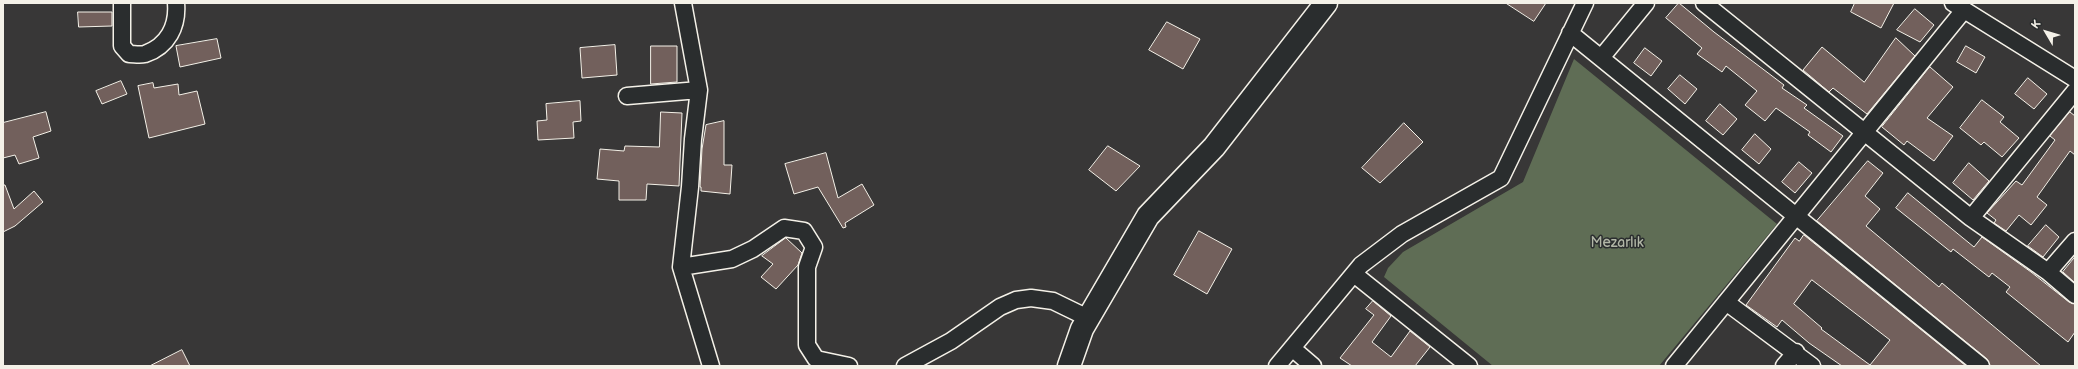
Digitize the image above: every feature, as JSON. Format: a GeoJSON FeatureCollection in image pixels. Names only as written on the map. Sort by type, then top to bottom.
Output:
{"type":"FeatureCollection","features":[{"type":"Feature","properties":{"kind":"street"},"geometry":{"type":"LineString","coordinates":[[122,3],[122,46],[129,54],[144,54],[164,42],[174,29],[176,3]]}},
{"type":"Feature","properties":{"kind":"street"},"geometry":{"type":"LineString","coordinates":[[683,3],[699,90],[681,267],[711,366]]}},
{"type":"Feature","properties":{"kind":"street"},"geometry":{"type":"LineString","coordinates":[[1069,366],[1082,329],[1148,216],[1214,147],[1326,3]]}},
{"type":"Feature","properties":{"kind":"street"},"geometry":{"type":"LineString","coordinates":[[1277,366],[1361,265],[1402,234],[1500,178],[1584,3]]}},
{"type":"Feature","properties":{"kind":"street"},"geometry":{"type":"LineString","coordinates":[[1601,58],[1646,3]]}},
{"type":"Feature","properties":{"kind":"street"},"geometry":{"type":"LineString","coordinates":[[1704,3],[1971,218],[2048,272],[2075,295]]}},
{"type":"Feature","properties":{"kind":"street"},"geometry":{"type":"LineString","coordinates":[[1674,366],[1865,132],[1958,6],[2075,79]]}},
{"type":"Feature","properties":{"kind":"street"},"geometry":{"type":"LineString","coordinates":[[1570,33],[1795,217],[1981,366]]}},
{"type":"Feature","properties":{"kind":"street"},"geometry":{"type":"LineString","coordinates":[[627,96],[699,90]]}},
{"type":"Feature","properties":{"kind":"street"},"geometry":{"type":"LineString","coordinates":[[1971,218],[2075,91]]}},
{"type":"Feature","properties":{"kind":"street"},"geometry":{"type":"LineString","coordinates":[[681,267],[732,259],[753,249],[784,228],[804,231],[814,247],[807,267],[807,345],[816,359],[849,366]]}},
{"type":"Feature","properties":{"kind":"street"},"geometry":{"type":"LineString","coordinates":[[2048,272],[2075,241]]}},
{"type":"Feature","properties":{"kind":"street"},"geometry":{"type":"LineString","coordinates":[[1354,274],[1469,366]]}},
{"type":"Feature","properties":{"kind":"street"},"geometry":{"type":"LineString","coordinates":[[905,366],[951,341],[1000,307],[1016,300],[1031,298],[1053,301],[1088,318]]}},
{"type":"Feature","properties":{"kind":"street"},"geometry":{"type":"LineString","coordinates":[[1726,302],[1796,352],[1812,366]]}},
{"type":"Feature","properties":{"kind":"street"},"geometry":{"type":"LineString","coordinates":[[1292,348],[1313,366]]}},
{"type":"Feature","properties":{"kind":"street"},"geometry":{"type":"LineString","coordinates":[[1784,366],[1796,352]]}},
{"type":"Feature","properties":{"kind":"green space","name":"Mezarlık"},"geometry":{"type":"Polygon","coordinates":[[[1574,59],[1777,224],[1659,366],[1493,366],[1384,277],[1388,268],[1403,252],[1523,182],[1574,59]]]}},
{"type":"Feature","properties":{"kind":"building"},"geometry":{"type":"Polygon","coordinates":[[[1506,3],[1546,3],[1534,21],[1506,3]]]}},
{"type":"Feature","properties":{"kind":"building"},"geometry":{"type":"Polygon","coordinates":[[[1679,3],[1714,32],[1784,85],[1782,88],[1807,105],[1804,108],[1843,136],[1831,152],[1808,135],[1810,132],[1776,108],[1765,121],[1745,105],[1757,91],[1726,66],[1722,72],[1697,54],[1702,48],[1666,18],[1679,3]]]}},
{"type":"Feature","properties":{"kind":"building"},"geometry":{"type":"Polygon","coordinates":[[[1855,3],[1894,3],[1881,28],[1851,12],[1855,3]]]}},
{"type":"Feature","properties":{"kind":"building"},"geometry":{"type":"Polygon","coordinates":[[[1915,9],[1934,25],[1920,42],[1897,30],[1915,9]]]}},
{"type":"Feature","properties":{"kind":"building"},"geometry":{"type":"Polygon","coordinates":[[[78,12],[112,12],[112,26],[79,27],[78,12]]]}},
{"type":"Feature","properties":{"kind":"building"},"geometry":{"type":"Polygon","coordinates":[[[1167,22],[1200,39],[1183,69],[1149,50],[1167,22]]]}},
{"type":"Feature","properties":{"kind":"building"},"geometry":{"type":"Polygon","coordinates":[[[1896,38],[1915,56],[1867,114],[1833,88],[1829,92],[1803,70],[1822,47],[1864,82],[1896,38]]]}},
{"type":"Feature","properties":{"kind":"building"},"geometry":{"type":"Polygon","coordinates":[[[217,39],[221,58],[180,67],[176,46],[217,39]]]}},
{"type":"Feature","properties":{"kind":"building"},"geometry":{"type":"Polygon","coordinates":[[[615,45],[617,75],[582,78],[580,48],[615,45]]]}},
{"type":"Feature","properties":{"kind":"building"},"geometry":{"type":"Polygon","coordinates":[[[651,46],[677,46],[677,82],[651,84],[651,46]]]}},
{"type":"Feature","properties":{"kind":"building"},"geometry":{"type":"Polygon","coordinates":[[[1966,46],[1985,57],[1976,73],[1957,62],[1966,46]]]}},
{"type":"Feature","properties":{"kind":"building"},"geometry":{"type":"Polygon","coordinates":[[[1645,48],[1662,61],[1651,76],[1634,63],[1645,48]]]}},
{"type":"Feature","properties":{"kind":"building"},"geometry":{"type":"Polygon","coordinates":[[[1930,67],[1953,87],[1927,118],[1953,136],[1934,161],[1907,141],[1904,145],[1882,127],[1930,67]]]}},
{"type":"Feature","properties":{"kind":"building"},"geometry":{"type":"Polygon","coordinates":[[[1680,75],[1697,89],[1685,104],[1668,89],[1680,75]]]}},
{"type":"Feature","properties":{"kind":"building"},"geometry":{"type":"Polygon","coordinates":[[[2028,78],[2047,94],[2034,109],[2015,94],[2028,78]]]}},
{"type":"Feature","properties":{"kind":"building"},"geometry":{"type":"Polygon","coordinates":[[[121,81],[127,94],[102,104],[96,91],[121,81]]]}},
{"type":"Feature","properties":{"kind":"building"},"geometry":{"type":"Polygon","coordinates":[[[153,83],[154,88],[178,84],[179,95],[197,91],[205,124],[149,138],[138,86],[153,83]]]}},
{"type":"Feature","properties":{"kind":"building"},"geometry":{"type":"Polygon","coordinates":[[[1982,100],[2004,117],[2000,122],[2019,138],[2002,157],[1984,142],[1981,145],[1960,128],[1982,100]]]}},
{"type":"Feature","properties":{"kind":"building"},"geometry":{"type":"Polygon","coordinates":[[[580,101],[581,121],[573,122],[574,138],[538,140],[537,121],[547,120],[546,104],[580,101]]]}},
{"type":"Feature","properties":{"kind":"building"},"geometry":{"type":"Polygon","coordinates":[[[1720,104],[1737,119],[1723,135],[1706,121],[1720,104]]]}},
{"type":"Feature","properties":{"kind":"building"},"geometry":{"type":"Polygon","coordinates":[[[46,112],[51,131],[33,137],[39,158],[19,164],[15,155],[3,158],[3,123],[46,112]]]}},
{"type":"Feature","properties":{"kind":"building"},"geometry":{"type":"Polygon","coordinates":[[[661,112],[682,113],[679,186],[647,184],[646,200],[619,200],[619,181],[597,179],[600,149],[624,151],[625,146],[659,147],[661,112]]]}},
{"type":"Feature","properties":{"kind":"building"},"geometry":{"type":"Polygon","coordinates":[[[2070,112],[2075,116],[2075,155],[2070,151],[2037,197],[2047,205],[2031,225],[2019,215],[2006,231],[1994,223],[1996,220],[1987,213],[2016,181],[2022,185],[2055,140],[2050,136],[2070,112]]]}},
{"type":"Feature","properties":{"kind":"building"},"geometry":{"type":"Polygon","coordinates":[[[724,121],[724,165],[732,165],[730,194],[701,191],[702,149],[706,125],[724,121]]]}},
{"type":"Feature","properties":{"kind":"building"},"geometry":{"type":"Polygon","coordinates":[[[1404,123],[1423,142],[1380,183],[1362,168],[1404,123]]]}},
{"type":"Feature","properties":{"kind":"building"},"geometry":{"type":"Polygon","coordinates":[[[1755,134],[1771,149],[1759,164],[1742,150],[1755,134]]]}},
{"type":"Feature","properties":{"kind":"building"},"geometry":{"type":"Polygon","coordinates":[[[1108,146],[1140,166],[1116,191],[1089,170],[1108,146]]]}},
{"type":"Feature","properties":{"kind":"building"},"geometry":{"type":"Polygon","coordinates":[[[826,153],[838,198],[862,184],[874,205],[845,223],[846,227],[843,228],[818,187],[794,194],[785,164],[826,153]]]}},
{"type":"Feature","properties":{"kind":"building"},"geometry":{"type":"Polygon","coordinates":[[[1868,161],[1883,173],[1865,196],[1880,209],[1866,226],[1939,287],[1942,283],[2041,366],[1990,366],[1987,359],[1817,221],[1868,161]]]}},
{"type":"Feature","properties":{"kind":"building"},"geometry":{"type":"Polygon","coordinates":[[[1799,162],[1812,173],[1795,193],[1782,182],[1799,162]]]}},
{"type":"Feature","properties":{"kind":"building"},"geometry":{"type":"Polygon","coordinates":[[[1969,163],[1989,181],[1973,200],[1953,183],[1969,163]]]}},
{"type":"Feature","properties":{"kind":"building"},"geometry":{"type":"Polygon","coordinates":[[[3,185],[5,185],[14,209],[34,191],[43,202],[15,226],[3,232],[3,185]]]}},
{"type":"Feature","properties":{"kind":"building"},"geometry":{"type":"Polygon","coordinates":[[[1908,193],[1974,247],[1982,237],[2031,272],[2069,302],[2075,304],[2075,332],[2068,342],[2006,292],[2010,287],[1992,273],[1989,277],[1953,249],[1951,252],[1896,208],[1908,193]]]}},
{"type":"Feature","properties":{"kind":"building"},"geometry":{"type":"Polygon","coordinates":[[[2046,225],[2059,237],[2043,257],[2028,246],[2046,225]]]}},
{"type":"Feature","properties":{"kind":"building"},"geometry":{"type":"Polygon","coordinates":[[[1199,231],[1232,249],[1207,294],[1174,275],[1199,231]]]}},
{"type":"Feature","properties":{"kind":"building"},"geometry":{"type":"Polygon","coordinates":[[[1804,235],[1966,366],[1842,366],[1809,343],[1782,320],[1777,327],[1746,305],[1795,238],[1799,241],[1804,235]],[[1812,280],[1794,304],[1822,328],[1821,329],[1870,365],[1890,340],[1812,280]]]}},
{"type":"Feature","properties":{"kind":"building"},"geometry":{"type":"Polygon","coordinates":[[[786,238],[802,253],[798,265],[776,289],[761,277],[773,264],[762,256],[786,238]]]}},
{"type":"Feature","properties":{"kind":"building"},"geometry":{"type":"Polygon","coordinates":[[[2075,257],[2075,283],[2063,272],[2075,257]]]}},
{"type":"Feature","properties":{"kind":"building"},"geometry":{"type":"Polygon","coordinates":[[[1373,301],[1391,316],[1372,342],[1391,357],[1410,331],[1430,347],[1415,366],[1352,366],[1340,358],[1374,315],[1366,309],[1373,301]]]}},
{"type":"Feature","properties":{"kind":"building"},"geometry":{"type":"Polygon","coordinates":[[[182,350],[190,366],[150,366],[182,350]]]}}]}
